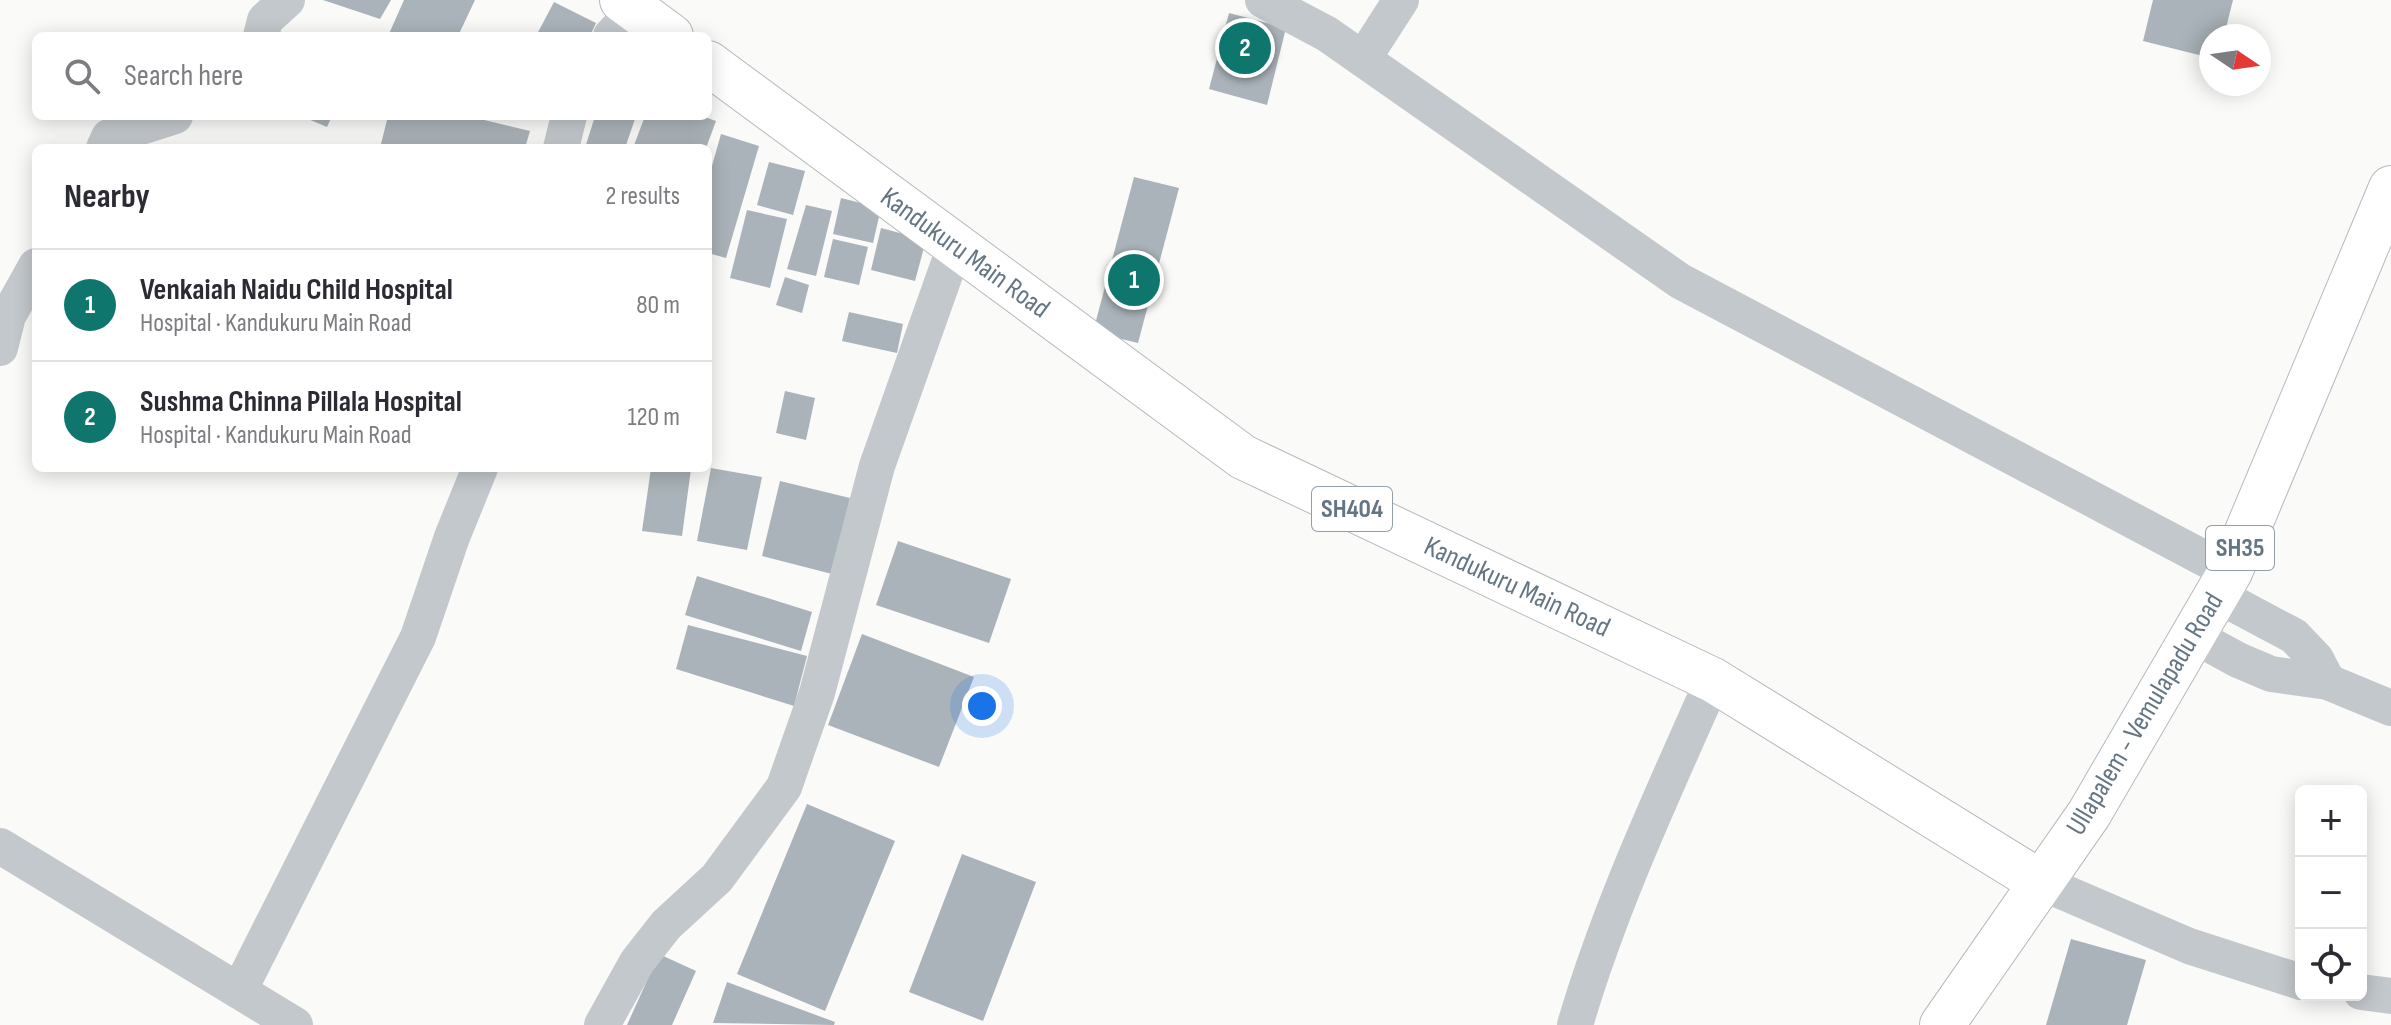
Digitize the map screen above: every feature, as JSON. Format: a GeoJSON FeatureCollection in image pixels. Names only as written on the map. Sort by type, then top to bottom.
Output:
{"type":"FeatureCollection","features":[{"type":"Feature","properties":{"kind":"main road"},"geometry":{"type":"LineString","coordinates":[[623,15],[662,32]]}},
{"type":"Feature","properties":{"kind":"main road","name":"Kandukuru Main Road"},"geometry":{"type":"LineString","coordinates":[[712,66],[1243,457],[1713,680],[2040,882]]}},
{"type":"Feature","properties":{"kind":"main road","name":"Ullapalem - Vemulapadu Road"},"geometry":{"type":"LineString","coordinates":[[2040,882],[2096,802],[2223,583],[2391,188]]}},
{"type":"Feature","properties":{"kind":"main road","name":"SH35"},"geometry":{"type":"LineString","coordinates":[[1942,1025],[2040,882]]}},
{"type":"Feature","properties":{"kind":"street"},"geometry":{"type":"LineString","coordinates":[[262,32],[265,20],[287,0]]}},
{"type":"Feature","properties":{"kind":"street"},"geometry":{"type":"LineString","coordinates":[[1263,0],[1327,34],[1680,281],[2223,583],[2294,636],[2316,659],[2328,682]]}},
{"type":"Feature","properties":{"kind":"street"},"geometry":{"type":"LineString","coordinates":[[1363,59],[1401,0]]}},
{"type":"Feature","properties":{"kind":"street"},"geometry":{"type":"LineString","coordinates":[[106,144],[109,137],[162,120]]}},
{"type":"Feature","properties":{"kind":"street"},"geometry":{"type":"LineString","coordinates":[[562,144],[568,120]]}},
{"type":"Feature","properties":{"kind":"street"},"geometry":{"type":"LineString","coordinates":[[602,1025],[637,962],[666,925],[717,878],[784,787],[817,693],[877,466],[955,246]]}},
{"type":"Feature","properties":{"kind":"street"},"geometry":{"type":"LineString","coordinates":[[0,348],[8,316],[32,273]]}},
{"type":"Feature","properties":{"kind":"street"},"geometry":{"type":"LineString","coordinates":[[239,991],[418,637],[452,537],[478,472]]}},
{"type":"Feature","properties":{"kind":"street"},"geometry":{"type":"LineString","coordinates":[[2194,636],[2271,674],[2328,682],[2391,708]]}},
{"type":"Feature","properties":{"kind":"street"},"geometry":{"type":"LineString","coordinates":[[1575,1025],[1599,948],[1713,680]]}},
{"type":"Feature","properties":{"kind":"street"},"geometry":{"type":"LineString","coordinates":[[0,846],[295,1025]]}},
{"type":"Feature","properties":{"kind":"street"},"geometry":{"type":"LineString","coordinates":[[2040,882],[2189,946],[2295,980]]}},
{"type":"Feature","properties":{"kind":"street"},"geometry":{"type":"LineString","coordinates":[[2367,993],[2391,996]]}},
{"type":"Feature","properties":{"kind":"building"},"geometry":{"type":"Polygon","coordinates":[[[323,0],[391,0],[380,19],[323,0]]]}},
{"type":"Feature","properties":{"kind":"building"},"geometry":{"type":"Polygon","coordinates":[[[404,0],[475,0],[460,32],[390,32],[404,0]]]}},
{"type":"Feature","properties":{"kind":"building"},"geometry":{"type":"Polygon","coordinates":[[[2153,0],[2233,0],[2227,24],[2199,24],[2199,55],[2143,41],[2153,0]]]}},
{"type":"Feature","properties":{"kind":"building"},"geometry":{"type":"Polygon","coordinates":[[[554,2],[596,23],[592,32],[538,32],[554,2]]]}},
{"type":"Feature","properties":{"kind":"building"},"geometry":{"type":"Polygon","coordinates":[[[1229,13],[1286,28],[1267,105],[1209,89],[1229,13]]]}},
{"type":"Feature","properties":{"kind":"building"},"geometry":{"type":"Polygon","coordinates":[[[310,120],[330,120],[327,127],[310,120]]]}},
{"type":"Feature","properties":{"kind":"building"},"geometry":{"type":"Polygon","coordinates":[[[387,120],[485,120],[530,131],[526,144],[381,144],[387,120]]]}},
{"type":"Feature","properties":{"kind":"building"},"geometry":{"type":"Polygon","coordinates":[[[594,120],[635,120],[626,144],[586,144],[594,120]]]}},
{"type":"Feature","properties":{"kind":"building"},"geometry":{"type":"Polygon","coordinates":[[[644,120],[716,121],[707,144],[634,144],[644,120]]]}},
{"type":"Feature","properties":{"kind":"building"},"geometry":{"type":"Polygon","coordinates":[[[721,134],[759,146],[726,258],[712,254],[712,166],[721,134]]]}},
{"type":"Feature","properties":{"kind":"building"},"geometry":{"type":"Polygon","coordinates":[[[769,162],[805,171],[793,215],[757,205],[769,162]]]}},
{"type":"Feature","properties":{"kind":"building"},"geometry":{"type":"Polygon","coordinates":[[[1134,177],[1179,188],[1138,343],[1093,332],[1134,177]]]}},
{"type":"Feature","properties":{"kind":"building"},"geometry":{"type":"Polygon","coordinates":[[[841,198],[881,208],[873,243],[833,234],[841,198]]]}},
{"type":"Feature","properties":{"kind":"building"},"geometry":{"type":"Polygon","coordinates":[[[806,205],[832,211],[816,276],[787,269],[806,205]]]}},
{"type":"Feature","properties":{"kind":"building"},"geometry":{"type":"Polygon","coordinates":[[[747,210],[787,219],[770,288],[730,278],[747,210]]]}},
{"type":"Feature","properties":{"kind":"building"},"geometry":{"type":"Polygon","coordinates":[[[881,228],[926,240],[915,281],[871,270],[881,228]]]}},
{"type":"Feature","properties":{"kind":"building"},"geometry":{"type":"Polygon","coordinates":[[[833,239],[868,247],[859,285],[824,277],[833,239]]]}},
{"type":"Feature","properties":{"kind":"building"},"geometry":{"type":"Polygon","coordinates":[[[785,277],[809,285],[802,313],[776,305],[785,277]]]}},
{"type":"Feature","properties":{"kind":"building"},"geometry":{"type":"Polygon","coordinates":[[[849,312],[903,324],[897,353],[842,341],[849,312]]]}},
{"type":"Feature","properties":{"kind":"building"},"geometry":{"type":"Polygon","coordinates":[[[785,391],[815,398],[806,440],[776,433],[785,391]]]}},
{"type":"Feature","properties":{"kind":"building"},"geometry":{"type":"Polygon","coordinates":[[[712,468],[762,477],[747,550],[697,541],[712,468]]]}},
{"type":"Feature","properties":{"kind":"building"},"geometry":{"type":"Polygon","coordinates":[[[650,472],[691,472],[682,536],[642,531],[650,472]]]}},
{"type":"Feature","properties":{"kind":"building"},"geometry":{"type":"Polygon","coordinates":[[[780,481],[850,498],[832,574],[762,556],[780,481]]]}},
{"type":"Feature","properties":{"kind":"building"},"geometry":{"type":"Polygon","coordinates":[[[898,541],[1011,579],[989,643],[876,605],[898,541]]]}},
{"type":"Feature","properties":{"kind":"building"},"geometry":{"type":"Polygon","coordinates":[[[697,576],[812,612],[801,651],[685,615],[697,576]]]}},
{"type":"Feature","properties":{"kind":"building"},"geometry":{"type":"Polygon","coordinates":[[[688,625],[807,656],[794,706],[676,669],[688,625]]]}},
{"type":"Feature","properties":{"kind":"building"},"geometry":{"type":"Polygon","coordinates":[[[862,634],[974,677],[939,767],[828,725],[862,634]]]}},
{"type":"Feature","properties":{"kind":"building"},"geometry":{"type":"Polygon","coordinates":[[[807,804],[895,841],[825,1011],[737,974],[807,804]]]}},
{"type":"Feature","properties":{"kind":"building"},"geometry":{"type":"Polygon","coordinates":[[[962,854],[1036,882],[983,1021],[909,992],[962,854]]]}},
{"type":"Feature","properties":{"kind":"building"},"geometry":{"type":"Polygon","coordinates":[[[2071,939],[2146,960],[2127,1025],[2046,1025],[2071,939]]]}},
{"type":"Feature","properties":{"kind":"building"},"geometry":{"type":"Polygon","coordinates":[[[659,954],[696,971],[672,1025],[627,1025],[659,954]]]}},
{"type":"Feature","properties":{"kind":"building"},"geometry":{"type":"Polygon","coordinates":[[[727,982],[835,1022],[834,1025],[713,1023],[727,982]]]}},
{"type":"Feature","properties":{"kind":"place","name":"Sushma Chinna Pillala Hospital"},"geometry":{"type":"Point","coordinates":[1245,48]}},
{"type":"Feature","properties":{"kind":"place","name":"Venkaiah Naidu Child Hospital"},"geometry":{"type":"Point","coordinates":[1134,280]}}]}
